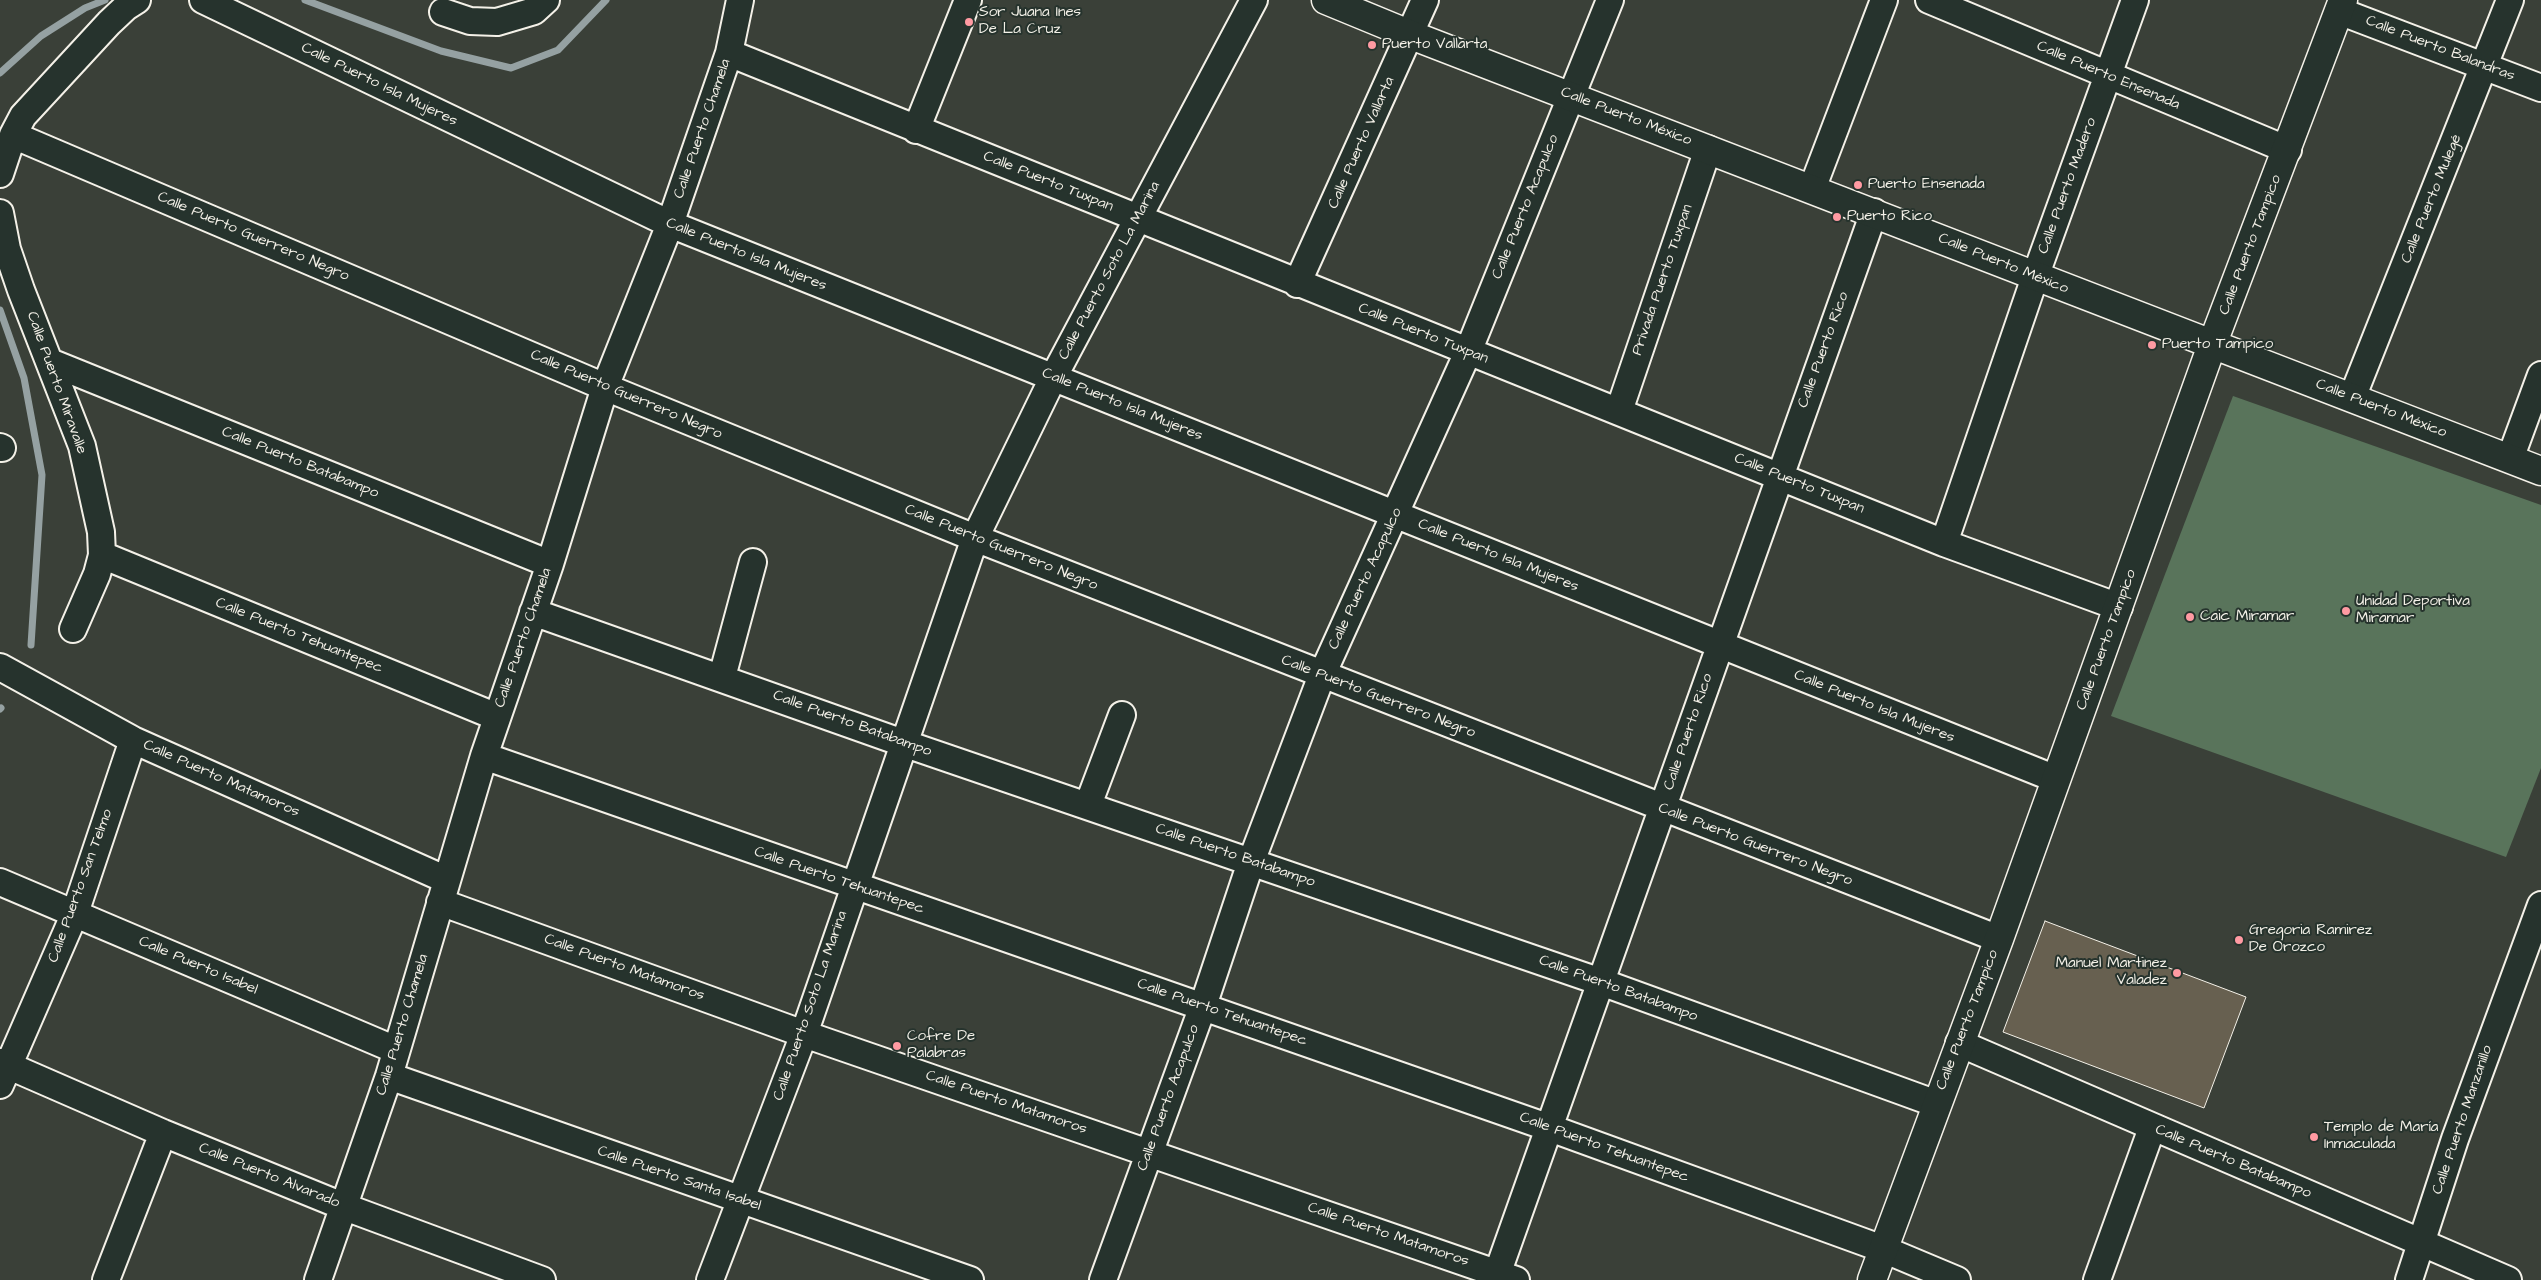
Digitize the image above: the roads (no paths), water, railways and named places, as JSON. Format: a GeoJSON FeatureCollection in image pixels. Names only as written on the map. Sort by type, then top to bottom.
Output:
{"type":"FeatureCollection","features":[{"type":"Feature","properties":{"kind":"street"},"geometry":{"type":"LineString","coordinates":[[0,174],[13,135],[22,116],[109,23],[137,0]]}},
{"type":"Feature","properties":{"kind":"street","name":"Calle Puerto Isla Mujeres"},"geometry":{"type":"LineString","coordinates":[[203,0],[670,224],[1396,514],[1719,646],[2056,779]]}},
{"type":"Feature","properties":{"kind":"street"},"geometry":{"type":"LineString","coordinates":[[443,12],[470,21],[497,22],[534,11],[546,0]]}},
{"type":"Feature","properties":{"kind":"street","name":"Calle Puerto Chamela"},"geometry":{"type":"LineString","coordinates":[[318,1280],[345,1207],[389,1076],[484,756],[550,564],[605,387],[670,224],[729,53],[740,0]]}},
{"type":"Feature","properties":{"kind":"street"},"geometry":{"type":"LineString","coordinates":[[916,130],[968,0]]}},
{"type":"Feature","properties":{"kind":"street","name":"Calle Puerto Soto La Marina"},"geometry":{"type":"LineString","coordinates":[[710,1280],[742,1201],[804,1034],[853,886],[975,538],[1053,378],[1254,0]]}},
{"type":"Feature","properties":{"kind":"street","name":"Calle Puerto México"},"geometry":{"type":"LineString","coordinates":[[1326,0],[1411,35],[1874,212],[2035,277],[2541,471]]}},
{"type":"Feature","properties":{"kind":"street","name":"Calle Puerto Vallarta"},"geometry":{"type":"LineString","coordinates":[[1298,284],[1411,35],[1425,0]]}},
{"type":"Feature","properties":{"kind":"street","name":"Calle Puerto Acapulco"},"geometry":{"type":"LineString","coordinates":[[1103,1280],[1203,1006],[1251,862],[1322,675],[1468,352],[1610,0]]}},
{"type":"Feature","properties":{"kind":"street"},"geometry":{"type":"LineString","coordinates":[[1812,188],[1884,0]]}},
{"type":"Feature","properties":{"kind":"street","name":"Calle Puerto Ensenada"},"geometry":{"type":"LineString","coordinates":[[1929,0],[2107,76],[2288,150]]}},
{"type":"Feature","properties":{"kind":"street","name":"Calle Puerto Madero"},"geometry":{"type":"LineString","coordinates":[[1944,543],[2035,277],[2135,0]]}},
{"type":"Feature","properties":{"kind":"street","name":"Calle Puerto Mulegé"},"geometry":{"type":"LineString","coordinates":[[2352,398],[2510,0]]}},
{"type":"Feature","properties":{"kind":"street","name":"Calle Puerto Balandras"},"geometry":{"type":"LineString","coordinates":[[2341,6],[2485,67],[2541,88]]}},
{"type":"Feature","properties":{"kind":"street","name":"Calle Puerto Tampico"},"geometry":{"type":"LineString","coordinates":[[1872,1280],[1999,939],[2212,345],[2288,150],[2341,6]]}},
{"type":"Feature","properties":{"kind":"street","name":"Calle Puerto Tuxpan"},"geometry":{"type":"LineString","coordinates":[[729,53],[1944,543],[2119,607]]}},
{"type":"Feature","properties":{"kind":"street","name":"Calle Puerto Guerrero Negro"},"geometry":{"type":"LineString","coordinates":[[13,135],[605,387],[975,538],[1662,809],[1999,939]]}},
{"type":"Feature","properties":{"kind":"street","name":"Privada Puerto Tuxpan"},"geometry":{"type":"LineString","coordinates":[[1619,411],[1708,149]]}},
{"type":"Feature","properties":{"kind":"street","name":"Calle Puerto Rico"},"geometry":{"type":"LineString","coordinates":[[1502,1278],[1550,1128],[1779,475],[1874,212]]}},
{"type":"Feature","properties":{"kind":"street","name":"Calle Puerto Miravalle"},"geometry":{"type":"LineString","coordinates":[[0,213],[10,257],[82,446],[101,532],[102,555],[97,574],[73,629]]}},
{"type":"Feature","properties":{"kind":"street","name":"Calle Puerto Batabampo"},"geometry":{"type":"LineString","coordinates":[[50,362],[550,564]]}},
{"type":"Feature","properties":{"kind":"street"},"geometry":{"type":"LineString","coordinates":[[2510,459],[2541,375]]}},
{"type":"Feature","properties":{"kind":"street","name":"Calle Puerto Tehuantepec"},"geometry":{"type":"LineString","coordinates":[[102,555],[497,717]]}},
{"type":"Feature","properties":{"kind":"street"},"geometry":{"type":"LineString","coordinates":[[722,677],[753,562]]}},
{"type":"Feature","properties":{"kind":"street","name":"Calle Puerto Batabampo"},"geometry":{"type":"LineString","coordinates":[[533,612],[722,677],[903,743],[1601,982],[1937,1104]]}},
{"type":"Feature","properties":{"kind":"street","name":"Calle Puerto Matamoros"},"geometry":{"type":"LineString","coordinates":[[0,667],[133,740],[443,891],[804,1034],[1150,1152],[1502,1278]]}},
{"type":"Feature","properties":{"kind":"street"},"geometry":{"type":"LineString","coordinates":[[1088,805],[1122,715]]}},
{"type":"Feature","properties":{"kind":"street","name":"Calle Puerto San Telmo"},"geometry":{"type":"LineString","coordinates":[[3,1071],[75,912],[133,740]]}},
{"type":"Feature","properties":{"kind":"street","name":"Calle Puerto Tehuantepec"},"geometry":{"type":"LineString","coordinates":[[484,756],[1550,1128],[1883,1249],[1957,1280]]}},
{"type":"Feature","properties":{"kind":"street","name":"Calle Puerto Isabel"},"geometry":{"type":"LineString","coordinates":[[0,882],[75,912],[396,1050]]}},
{"type":"Feature","properties":{"kind":"street","name":"Calle Puerto Manzanillo"},"geometry":{"type":"LineString","coordinates":[[2409,1280],[2455,1139],[2541,905]]}},
{"type":"Feature","properties":{"kind":"street","name":"Calle Puerto Batabampo"},"geometry":{"type":"LineString","coordinates":[[1959,1043],[2152,1128],[2508,1280]]}},
{"type":"Feature","properties":{"kind":"street","name":"Calle Puerto Alvarado"},"geometry":{"type":"LineString","coordinates":[[3,1071],[163,1133],[515,1275],[542,1280]]}},
{"type":"Feature","properties":{"kind":"street","name":"Calle Puerto Santa Isabel"},"geometry":{"type":"LineString","coordinates":[[389,1076],[970,1280]]}},
{"type":"Feature","properties":{"kind":"street"},"geometry":{"type":"LineString","coordinates":[[2097,1280],[2152,1128]]}},
{"type":"Feature","properties":{"kind":"street"},"geometry":{"type":"LineString","coordinates":[[106,1280],[163,1133]]}},
{"type":"Feature","properties":{"kind":"waterway"},"geometry":{"type":"LineString","coordinates":[[0,73],[41,36],[85,8],[105,0]]}},
{"type":"Feature","properties":{"kind":"waterway"},"geometry":{"type":"LineString","coordinates":[[305,0],[441,51],[511,68],[558,50],[606,0]]}},
{"type":"Feature","properties":{"kind":"waterway"},"geometry":{"type":"LineString","coordinates":[[0,310],[24,378],[42,475],[31,645]]}},
{"type":"Feature","properties":{"kind":"place","name":"Sor Juana Ines De La Cruz"},"geometry":{"type":"Point","coordinates":[969,22]}},
{"type":"Feature","properties":{"kind":"place","name":"Puerto Vallarta"},"geometry":{"type":"Point","coordinates":[1372,45]}},
{"type":"Feature","properties":{"kind":"place","name":"Puerto Ensenada"},"geometry":{"type":"Point","coordinates":[1858,185]}},
{"type":"Feature","properties":{"kind":"place","name":"Puerto Rico"},"geometry":{"type":"Point","coordinates":[1837,217]}},
{"type":"Feature","properties":{"kind":"place","name":"Puerto Tampico"},"geometry":{"type":"Point","coordinates":[2152,345]}},
{"type":"Feature","properties":{"kind":"place","name":"Unidad Deportiva Miramar"},"geometry":{"type":"Point","coordinates":[2346,611]}},
{"type":"Feature","properties":{"kind":"place","name":"Caic Miramar"},"geometry":{"type":"Point","coordinates":[2190,617]}},
{"type":"Feature","properties":{"kind":"place","name":"Gregoria Ramirez De Orozco"},"geometry":{"type":"Point","coordinates":[2239,940]}},
{"type":"Feature","properties":{"kind":"place","name":"Manuel Martinez Valadez"},"geometry":{"type":"Point","coordinates":[2177,973]}},
{"type":"Feature","properties":{"kind":"place","name":"Cofre De Palabras"},"geometry":{"type":"Point","coordinates":[897,1046]}},
{"type":"Feature","properties":{"kind":"place","name":"Templo de María Inmaculada"},"geometry":{"type":"Point","coordinates":[2314,1137]}}]}
